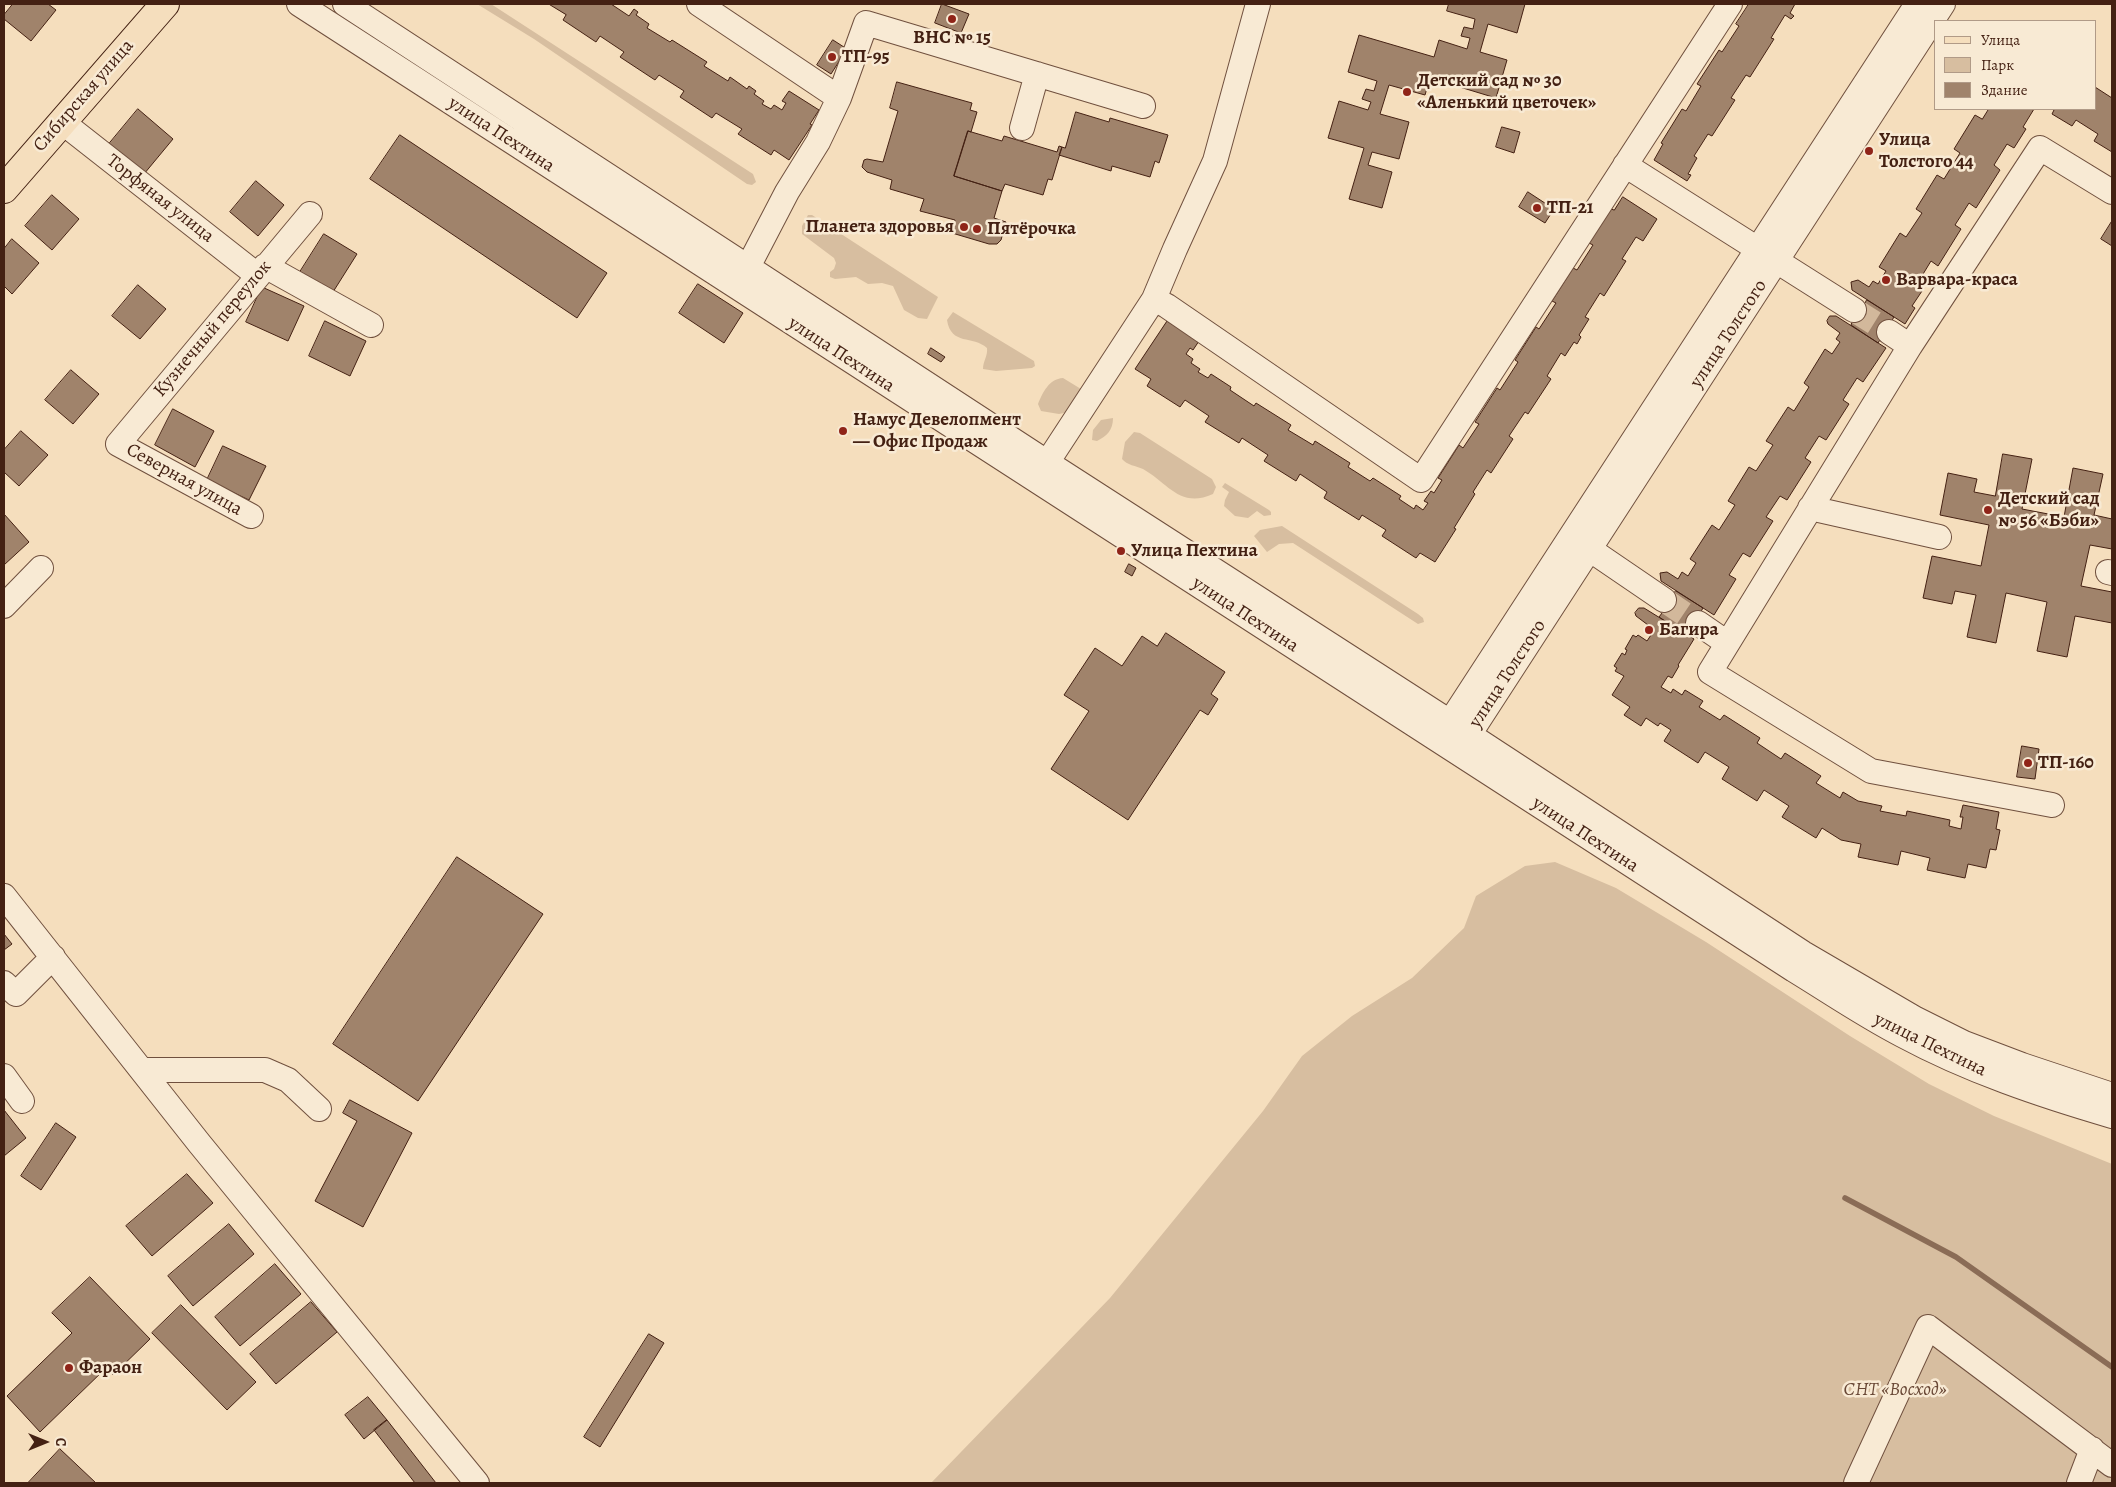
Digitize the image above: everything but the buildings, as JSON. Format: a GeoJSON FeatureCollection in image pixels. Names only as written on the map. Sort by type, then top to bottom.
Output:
{"type":"FeatureCollection","features":[{"type":"Feature","properties":{"kind":"main road","name":"Сибирская улица"},"geometry":{"type":"LineString","coordinates":[[4,189],[165,4]]}},
{"type":"Feature","properties":{"kind":"street","name":"улица Пехтина"},"geometry":{"type":"LineString","coordinates":[[299,4],[741,276]]}},
{"type":"Feature","properties":{"kind":"street","name":"улица Пехтина"},"geometry":{"type":"LineString","coordinates":[[345,4],[741,276],[1042,472],[1447,746],[1794,970],[1901,1035],[1947,1058],[2027,1090],[2112,1116]]}},
{"type":"Feature","properties":{"kind":"street"},"geometry":{"type":"LineString","coordinates":[[699,4],[838,98]]}},
{"type":"Feature","properties":{"kind":"street"},"geometry":{"type":"LineString","coordinates":[[1042,472],[1154,299],[1174,249],[1215,161],[1258,4]]}},
{"type":"Feature","properties":{"kind":"street"},"geometry":{"type":"LineString","coordinates":[[1154,299],[1168,306],[1421,480],[1730,4]]}},
{"type":"Feature","properties":{"kind":"street","name":"улица Толстого"},"geometry":{"type":"LineString","coordinates":[[1768,254],[1917,4]]}},
{"type":"Feature","properties":{"kind":"street","name":"улица Толстого"},"geometry":{"type":"LineString","coordinates":[[1447,746],[1450,722],[1579,543],[1768,254],[1943,4]]}},
{"type":"Feature","properties":{"kind":"street"},"geometry":{"type":"LineString","coordinates":[[741,276],[787,192],[818,142],[838,98],[868,13],[1037,74],[1144,106]]}},
{"type":"Feature","properties":{"kind":"street"},"geometry":{"type":"LineString","coordinates":[[1022,128],[1037,74]]}},
{"type":"Feature","properties":{"kind":"street","name":"Торфяная улица"},"geometry":{"type":"LineString","coordinates":[[62,122],[261,271],[371,325]]}},
{"type":"Feature","properties":{"kind":"street"},"geometry":{"type":"LineString","coordinates":[[2052,805],[1872,771],[1710,672],[1726,643],[1910,346],[2040,148],[2112,192]]}},
{"type":"Feature","properties":{"kind":"street"},"geometry":{"type":"LineString","coordinates":[[1625,165],[1854,310]]}},
{"type":"Feature","properties":{"kind":"street","name":"Кузнечный переулок"},"geometry":{"type":"LineString","coordinates":[[118,444],[310,214]]}},
{"type":"Feature","properties":{"kind":"street"},"geometry":{"type":"LineString","coordinates":[[1889,332],[1910,346]]}},
{"type":"Feature","properties":{"kind":"street","name":"Северная улица"},"geometry":{"type":"LineString","coordinates":[[118,444],[251,516]]}},
{"type":"Feature","properties":{"kind":"street","name":"улица Пехтина"},"geometry":{"type":"LineString","coordinates":[[1042,472],[1450,722],[1803,953],[1916,1019],[1964,1043],[2022,1065],[2112,1095]]}},
{"type":"Feature","properties":{"kind":"street"},"geometry":{"type":"LineString","coordinates":[[1810,508],[1939,537]]}},
{"type":"Feature","properties":{"kind":"street"},"geometry":{"type":"LineString","coordinates":[[1579,543],[1664,600]]}},
{"type":"Feature","properties":{"kind":"street","name":"улица Толстого"},"geometry":{"type":"LineString","coordinates":[[1447,746],[1469,735],[1579,543]]}},
{"type":"Feature","properties":{"kind":"street"},"geometry":{"type":"LineString","coordinates":[[4,606],[42,568]]}},
{"type":"Feature","properties":{"kind":"street"},"geometry":{"type":"LineString","coordinates":[[1698,623],[1726,643]]}},
{"type":"Feature","properties":{"kind":"street"},"geometry":{"type":"LineString","coordinates":[[4,896],[205,1151],[477,1483]]}},
{"type":"Feature","properties":{"kind":"street"},"geometry":{"type":"LineString","coordinates":[[8,995],[53,957]]}},
{"type":"Feature","properties":{"kind":"street"},"geometry":{"type":"LineString","coordinates":[[142,1070],[264,1070],[288,1080],[319,1109]]}},
{"type":"Feature","properties":{"kind":"street"},"geometry":{"type":"LineString","coordinates":[[4,1076],[22,1101]]}},
{"type":"Feature","properties":{"kind":"street"},"geometry":{"type":"LineString","coordinates":[[1856,1483],[1928,1327],[2112,1465]]}},
{"type":"Feature","properties":{"kind":"street"},"geometry":{"type":"LineString","coordinates":[[2079,1483],[2092,1449]]}},
{"type":"Feature","properties":{"kind":"green space"},"geometry":{"type":"Polygon","coordinates":[[[477,4],[491,4],[753,174],[756,182],[752,185],[747,184],[534,39],[477,4]]]}},
{"type":"Feature","properties":{"kind":"green space"},"geometry":{"type":"Polygon","coordinates":[[[808,215],[812,215],[938,297],[927,319],[918,318],[904,310],[893,286],[882,283],[868,284],[856,277],[835,279],[830,277],[830,272],[834,269],[836,263],[834,258],[802,234],[802,226],[808,215]]]}},
{"type":"Feature","properties":{"kind":"green space"},"geometry":{"type":"Polygon","coordinates":[[[953,312],[1034,361],[1035,366],[1032,368],[996,371],[983,369],[987,348],[953,334],[947,320],[953,312]]]}},
{"type":"Feature","properties":{"kind":"green space"},"geometry":{"type":"Polygon","coordinates":[[[1063,378],[1081,389],[1073,411],[1059,414],[1041,411],[1038,404],[1044,391],[1054,381],[1063,378]]]}},
{"type":"Feature","properties":{"kind":"green space"},"geometry":{"type":"Polygon","coordinates":[[[1113,418],[1111,429],[1106,435],[1097,441],[1092,440],[1093,430],[1101,420],[1113,418]]]}},
{"type":"Feature","properties":{"kind":"green space"},"geometry":{"type":"Polygon","coordinates":[[[1134,432],[1140,433],[1212,479],[1216,487],[1213,494],[1202,498],[1183,496],[1143,469],[1124,461],[1122,459],[1125,442],[1134,432]]]}},
{"type":"Feature","properties":{"kind":"green space"},"geometry":{"type":"Polygon","coordinates":[[[1225,483],[1269,510],[1271,515],[1264,516],[1257,511],[1248,518],[1235,516],[1224,506],[1229,492],[1222,487],[1225,483]]]}},
{"type":"Feature","properties":{"kind":"green space"},"geometry":{"type":"Polygon","coordinates":[[[1282,526],[1418,614],[1423,618],[1424,622],[1418,624],[1293,543],[1279,544],[1267,552],[1254,536],[1260,530],[1282,526]]]}},
{"type":"Feature","properties":{"kind":"green space","name":"СНТ «Восход»"},"geometry":{"type":"Polygon","coordinates":[[[1555,862],[1616,888],[1706,942],[1850,1036],[1929,1084],[1994,1116],[2112,1164],[2112,1483],[931,1483],[1110,1298],[1263,1111],[1302,1056],[1352,1016],[1412,978],[1464,928],[1476,896],[1525,866],[1555,862]]]}},
{"type":"Feature","properties":{"kind":"waterway"},"geometry":{"type":"LineString","coordinates":[[1845,1198],[1956,1257],[2112,1367]]}},
{"type":"Feature","properties":{"kind":"tunnel"},"geometry":{"type":"LineString","coordinates":[[1854,310],[1889,332]]}},
{"type":"Feature","properties":{"kind":"tunnel"},"geometry":{"type":"LineString","coordinates":[[1664,600],[1698,623]]}},
{"type":"Feature","properties":{"kind":"place","name":"ВНС № 15"},"geometry":{"type":"Point","coordinates":[952,19]}},
{"type":"Feature","properties":{"kind":"place","name":"ТП-95"},"geometry":{"type":"Point","coordinates":[832,57]}},
{"type":"Feature","properties":{"kind":"place","name":"Детский сад № 30 «Аленький цветочек»"},"geometry":{"type":"Point","coordinates":[1407,92]}},
{"type":"Feature","properties":{"kind":"place","name":"Улица Толстого 44"},"geometry":{"type":"Point","coordinates":[1869,151]}},
{"type":"Feature","properties":{"kind":"place","name":"ТП-21"},"geometry":{"type":"Point","coordinates":[1537,208]}},
{"type":"Feature","properties":{"kind":"place","name":"Планета здоровья"},"geometry":{"type":"Point","coordinates":[964,227]}},
{"type":"Feature","properties":{"kind":"place","name":"Пятёрочка"},"geometry":{"type":"Point","coordinates":[977,229]}},
{"type":"Feature","properties":{"kind":"place","name":"Варвара-краса"},"geometry":{"type":"Point","coordinates":[1886,280]}},
{"type":"Feature","properties":{"kind":"place","name":"Намус Девелопмент — Офис Продаж"},"geometry":{"type":"Point","coordinates":[843,431]}},
{"type":"Feature","properties":{"kind":"place","name":"Детский сад № 56 «Бэби»"},"geometry":{"type":"Point","coordinates":[1988,510]}},
{"type":"Feature","properties":{"kind":"place","name":"Улица Пехтина"},"geometry":{"type":"Point","coordinates":[1121,551]}},
{"type":"Feature","properties":{"kind":"place","name":"Багира"},"geometry":{"type":"Point","coordinates":[1649,630]}},
{"type":"Feature","properties":{"kind":"place","name":"ТП-160"},"geometry":{"type":"Point","coordinates":[2028,763]}},
{"type":"Feature","properties":{"kind":"place","name":"Фараон"},"geometry":{"type":"Point","coordinates":[69,1368]}}]}
